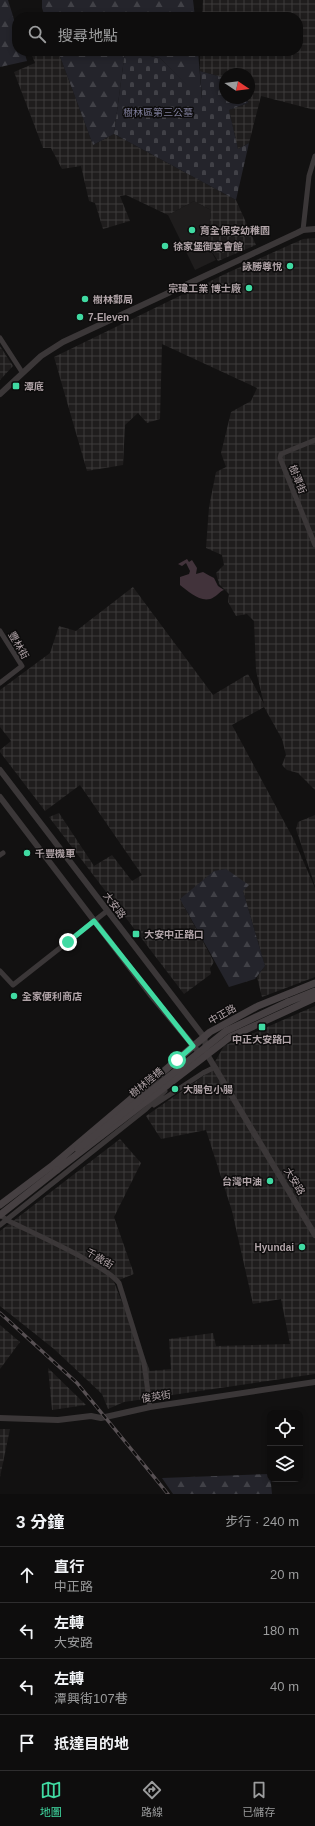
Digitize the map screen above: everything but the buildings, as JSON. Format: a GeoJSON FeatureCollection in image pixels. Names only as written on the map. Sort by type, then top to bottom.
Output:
{"type":"FeatureCollection","features":[{"type":"Feature","properties":{"kind":"main road","name":"中正路"},"geometry":{"type":"LineString","coordinates":[[150,1081],[204,1037],[258,1006],[315,983]]}},
{"type":"Feature","properties":{"kind":"main road","name":"樹林陸橋"},"geometry":{"type":"LineString","coordinates":[[55,1167],[226,1031],[315,991]]}},
{"type":"Feature","properties":{"kind":"main road"},"geometry":{"type":"LineString","coordinates":[[177,1079],[208,1056],[230,1037],[315,998]]}},
{"type":"Feature","properties":{"kind":"main road","name":"樹林陸橋"},"geometry":{"type":"LineString","coordinates":[[0,1205],[177,1079]]}},
{"type":"Feature","properties":{"kind":"main road","name":"樹林陸橋"},"geometry":{"type":"LineString","coordinates":[[0,1215],[150,1081]]}},
{"type":"Feature","properties":{"kind":"street"},"geometry":{"type":"LineString","coordinates":[[303,230],[309,176],[315,156]]}},
{"type":"Feature","properties":{"kind":"street"},"geometry":{"type":"LineString","coordinates":[[0,394],[40,356],[63,342],[303,230],[315,229]]}},
{"type":"Feature","properties":{"kind":"street"},"geometry":{"type":"LineString","coordinates":[[0,338],[22,372]]}},
{"type":"Feature","properties":{"kind":"street","name":"樹潭街"},"geometry":{"type":"LineString","coordinates":[[315,440],[281,454],[280,458],[315,545]]}},
{"type":"Feature","properties":{"kind":"street","name":"豐林街"},"geometry":{"type":"LineString","coordinates":[[0,631],[22,666],[0,683]]}},
{"type":"Feature","properties":{"kind":"street","name":"大安路"},"geometry":{"type":"LineString","coordinates":[[0,770],[204,1037],[208,1056],[315,1235]]}},
{"type":"Feature","properties":{"kind":"street","name":"大安路"},"geometry":{"type":"LineString","coordinates":[[0,797],[94,921],[193,1046],[208,1056]]}},
{"type":"Feature","properties":{"kind":"street"},"geometry":{"type":"LineString","coordinates":[[0,971],[13,985],[107,911]]}},
{"type":"Feature","properties":{"kind":"street"},"geometry":{"type":"LineString","coordinates":[[146,1109],[215,1067]]}},
{"type":"Feature","properties":{"kind":"street"},"geometry":{"type":"LineString","coordinates":[[0,1225],[146,1109],[177,1079]]}},
{"type":"Feature","properties":{"kind":"street","name":"千歲街"},"geometry":{"type":"LineString","coordinates":[[0,1215],[80,1257],[114,1277],[119,1284],[144,1363],[150,1406]]}},
{"type":"Feature","properties":{"kind":"street","name":"俊英街"},"geometry":{"type":"LineString","coordinates":[[0,1418],[58,1420],[91,1416],[101,1418],[150,1406],[315,1382]]}},
{"type":"Feature","properties":{"kind":"shaded area"},"geometry":{"type":"Polygon","coordinates":[[[203,0],[315,0],[315,110],[261,96],[249,143],[238,149],[229,110],[245,104],[255,104],[255,68],[219,68],[219,76],[200,71],[200,56],[303,56],[303,12],[202,12],[203,0]]]}},
{"type":"Feature","properties":{"kind":"shaded area"},"geometry":{"type":"Polygon","coordinates":[[[32,56],[60,56],[93,145],[114,134],[236,200],[256,245],[218,261],[207,244],[211,210],[194,201],[168,215],[126,195],[120,196],[130,221],[103,229],[95,203],[89,201],[81,166],[62,169],[51,148],[43,148],[14,72],[35,63],[32,56]]]}},
{"type":"Feature","properties":{"kind":"shaded area","name":"育全保安幼稚園"},"geometry":{"type":"Polygon","coordinates":[[[194,201],[211,210],[207,244],[216,260],[195,270],[168,215],[194,201]]]}},
{"type":"Feature","properties":{"kind":"shaded area"},"geometry":{"type":"Polygon","coordinates":[[[315,238],[315,790],[298,773],[287,770],[282,765],[286,755],[282,739],[264,707],[232,725],[294,840],[315,888],[315,977],[262,997],[257,977],[265,966],[243,891],[180,899],[214,962],[210,968],[211,974],[184,994],[49,817],[59,813],[94,866],[112,855],[132,881],[142,875],[80,785],[45,811],[0,752],[0,750],[11,741],[0,727],[0,690],[50,653],[59,626],[76,631],[133,587],[213,695],[248,674],[264,704],[256,671],[254,621],[247,614],[236,616],[228,602],[229,594],[219,584],[216,573],[224,565],[222,555],[206,548],[209,507],[216,472],[226,467],[221,453],[231,412],[251,401],[257,388],[162,344],[160,419],[147,423],[138,413],[125,425],[123,465],[87,471],[54,357],[227,273],[303,239],[315,238]]]}},
{"type":"Feature","properties":{"kind":"shaded area"},"geometry":{"type":"Polygon","coordinates":[[[0,346],[13,366],[0,380],[0,346]]]}},
{"type":"Feature","properties":{"kind":"shaded area"},"geometry":{"type":"Polygon","coordinates":[[[187,559],[189,562],[192,560],[197,568],[196,574],[203,572],[214,578],[218,586],[224,590],[210,599],[201,599],[180,585],[180,577],[189,574],[190,571],[186,563],[182,566],[178,564],[187,559]]]}},
{"type":"Feature","properties":{"kind":"shaded area"},"geometry":{"type":"Polygon","coordinates":[[[315,815],[315,886],[296,829],[298,822],[315,815]]]}},
{"type":"Feature","properties":{"kind":"shaded area"},"geometry":{"type":"Polygon","coordinates":[[[315,1006],[315,1374],[124,1402],[108,1409],[102,1394],[54,1349],[0,1306],[0,1231],[120,1139],[141,1163],[114,1217],[134,1274],[114,1282],[150,1371],[171,1369],[169,1339],[213,1333],[216,1346],[290,1344],[281,1299],[253,1304],[232,1211],[206,1130],[161,1139],[146,1116],[209,1072],[224,1046],[315,1006]]]}},
{"type":"Feature","properties":{"kind":"shaded area"},"geometry":{"type":"Polygon","coordinates":[[[0,1325],[20,1342],[0,1369],[0,1325]]]}},
{"type":"Feature","properties":{"kind":"shaded area"},"geometry":{"type":"Polygon","coordinates":[[[48,1368],[86,1405],[52,1410],[48,1368]]]}},
{"type":"Feature","properties":{"kind":"shaded area"},"geometry":{"type":"Polygon","coordinates":[[[0,1429],[10,1429],[0,1477],[0,1429]]]}},
{"type":"Feature","properties":{"kind":"green space"},"geometry":{"type":"Polygon","coordinates":[[[0,0],[8,0],[12,13],[12,56],[26,56],[27,61],[0,67],[0,0]]]}},
{"type":"Feature","properties":{"kind":"green space"},"geometry":{"type":"Polygon","coordinates":[[[42,0],[193,0],[194,12],[43,12],[42,0]]]}},
{"type":"Feature","properties":{"kind":"green space"},"geometry":{"type":"Polygon","coordinates":[[[60,56],[124,56],[114,134],[93,145],[60,56]]]}},
{"type":"Feature","properties":{"kind":"green space","name":"樹林區第三公墓"},"geometry":{"type":"Polygon","coordinates":[[[124,56],[150,56],[160,58],[202,99],[200,71],[219,76],[219,104],[245,104],[229,110],[238,149],[249,143],[236,200],[114,134],[124,56]]]}},
{"type":"Feature","properties":{"kind":"green space"},"geometry":{"type":"Polygon","coordinates":[[[152,56],[198,56],[202,100],[160,58],[152,56]]]}},
{"type":"Feature","properties":{"kind":"green space"},"geometry":{"type":"Polygon","coordinates":[[[226,869],[249,885],[243,891],[265,966],[255,979],[229,987],[180,899],[214,871],[226,869]]]}},
{"type":"Feature","properties":{"kind":"green space"},"geometry":{"type":"Polygon","coordinates":[[[267,1474],[267,1482],[271,1482],[272,1494],[173,1494],[162,1478],[267,1474]]]}},
{"type":"Feature","properties":{"kind":"railway"},"geometry":{"type":"LineString","coordinates":[[0,1313],[77,1383],[168,1494]]}},
{"type":"Feature","properties":{"kind":"place","name":"育全保安幼稚園"},"geometry":{"type":"Point","coordinates":[192,230]}},
{"type":"Feature","properties":{"kind":"place","name":"徐家堡御宴會館"},"geometry":{"type":"Point","coordinates":[165,246]}},
{"type":"Feature","properties":{"kind":"place","name":"詠勝尊悅"},"geometry":{"type":"Point","coordinates":[290,266]}},
{"type":"Feature","properties":{"kind":"place","name":"宗瑋工業 博士廠"},"geometry":{"type":"Point","coordinates":[249,288]}},
{"type":"Feature","properties":{"kind":"place","name":"樹林郵局"},"geometry":{"type":"Point","coordinates":[85,299]}},
{"type":"Feature","properties":{"kind":"place","name":"7-Eleven"},"geometry":{"type":"Point","coordinates":[80,317]}},
{"type":"Feature","properties":{"kind":"place","name":"潭底"},"geometry":{"type":"Point","coordinates":[16,386]}},
{"type":"Feature","properties":{"kind":"place","name":"千豐機車"},"geometry":{"type":"Point","coordinates":[27,853]}},
{"type":"Feature","properties":{"kind":"place","name":"大安中正路口"},"geometry":{"type":"Point","coordinates":[136,934]}},
{"type":"Feature","properties":{"kind":"place","name":"全家便利商店"},"geometry":{"type":"Point","coordinates":[14,996]}},
{"type":"Feature","properties":{"kind":"place","name":"中正大安路口"},"geometry":{"type":"Point","coordinates":[262,1027]}},
{"type":"Feature","properties":{"kind":"place","name":"大腸包小腸"},"geometry":{"type":"Point","coordinates":[175,1089]}},
{"type":"Feature","properties":{"kind":"place","name":"台灣中油"},"geometry":{"type":"Point","coordinates":[270,1181]}},
{"type":"Feature","properties":{"kind":"place","name":"Hyundai"},"geometry":{"type":"Point","coordinates":[302,1247]}},
{"type":"Feature","properties":{"kind":"route"},"geometry":{"type":"LineString","coordinates":[[68,942],[94,921],[150,994],[193,1046],[177,1060]]}}]}
